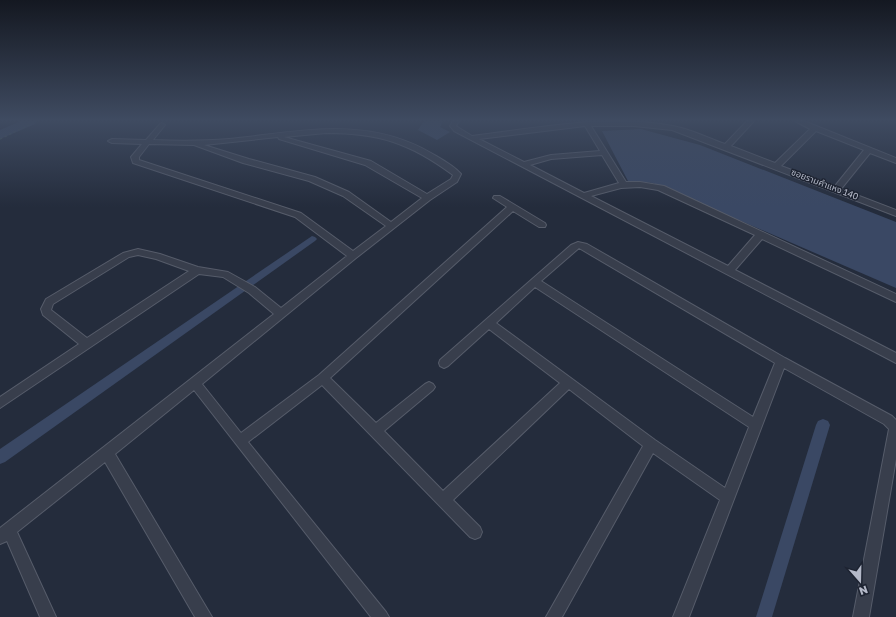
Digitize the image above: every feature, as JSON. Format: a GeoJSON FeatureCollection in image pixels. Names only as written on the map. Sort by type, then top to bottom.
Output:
{"type":"FeatureCollection","features":[{"type":"Feature","properties":{"kind":"street"},"geometry":{"type":"LineString","coordinates":[[142,150],[135,157],[136,161],[298,215],[353,256]]}},
{"type":"Feature","properties":{"kind":"street"},"geometry":{"type":"LineString","coordinates":[[213,150],[312,179],[336,189],[392,226]]}},
{"type":"Feature","properties":{"kind":"street"},"geometry":{"type":"LineString","coordinates":[[322,150],[368,162],[427,198]]}},
{"type":"Feature","properties":{"kind":"street"},"geometry":{"type":"LineString","coordinates":[[48,617],[5,534],[353,256],[427,198],[454,180],[457,174],[417,150]]}},
{"type":"Feature","properties":{"kind":"street"},"geometry":{"type":"LineString","coordinates":[[494,150],[896,358]]}},
{"type":"Feature","properties":{"kind":"street"},"geometry":{"type":"LineString","coordinates":[[603,150],[623,184]]}},
{"type":"Feature","properties":{"kind":"street","name":"ซอยรามคำแหง 140"},"geometry":{"type":"LineString","coordinates":[[733,150],[838,189],[896,213]]}},
{"type":"Feature","properties":{"kind":"street"},"geometry":{"type":"LineString","coordinates":[[776,166],[793,150]]}},
{"type":"Feature","properties":{"kind":"street"},"geometry":{"type":"LineString","coordinates":[[838,189],[868,150],[896,161]]}},
{"type":"Feature","properties":{"kind":"street"},"geometry":{"type":"LineString","coordinates":[[523,165],[551,157],[605,153]]}},
{"type":"Feature","properties":{"kind":"street"},"geometry":{"type":"LineString","coordinates":[[583,196],[623,184],[642,184],[661,188],[896,298]]}},
{"type":"Feature","properties":{"kind":"street"},"geometry":{"type":"LineString","coordinates":[[497,198],[542,225]]}},
{"type":"Feature","properties":{"kind":"street"},"geometry":{"type":"LineString","coordinates":[[240,441],[323,378],[512,207]]}},
{"type":"Feature","properties":{"kind":"street"},"geometry":{"type":"LineString","coordinates":[[729,271],[760,235]]}},
{"type":"Feature","properties":{"kind":"street"},"geometry":{"type":"LineString","coordinates":[[444,363],[578,245],[584,246],[782,361],[882,416],[894,426],[896,430],[862,617]]}},
{"type":"Feature","properties":{"kind":"street"},"geometry":{"type":"LineString","coordinates":[[87,344],[47,312],[46,309],[49,302],[126,255],[138,252],[157,256],[197,270],[225,274],[241,282],[281,314]]}},
{"type":"Feature","properties":{"kind":"street"},"geometry":{"type":"LineString","coordinates":[[0,403],[197,270]]}},
{"type":"Feature","properties":{"kind":"street"},"geometry":{"type":"LineString","coordinates":[[535,282],[756,425]]}},
{"type":"Feature","properties":{"kind":"street"},"geometry":{"type":"LineString","coordinates":[[489,323],[650,444],[728,498]]}},
{"type":"Feature","properties":{"kind":"street"},"geometry":{"type":"LineString","coordinates":[[681,617],[782,361]]}},
{"type":"Feature","properties":{"kind":"street"},"geometry":{"type":"LineString","coordinates":[[323,378],[475,532]]}},
{"type":"Feature","properties":{"kind":"street"},"geometry":{"type":"LineString","coordinates":[[195,383],[381,617]]}},
{"type":"Feature","properties":{"kind":"street"},"geometry":{"type":"LineString","coordinates":[[444,499],[568,383]]}},
{"type":"Feature","properties":{"kind":"street"},"geometry":{"type":"LineString","coordinates":[[376,431],[428,387]]}},
{"type":"Feature","properties":{"kind":"street"},"geometry":{"type":"LineString","coordinates":[[554,617],[650,444]]}},
{"type":"Feature","properties":{"kind":"street"},"geometry":{"type":"LineString","coordinates":[[107,453],[204,617]]}},
{"type":"Feature","properties":{"kind":"water"},"geometry":{"type":"Polygon","coordinates":[[[612,150],[712,150],[896,222],[896,288],[653,183],[628,181],[612,150]]]}},
{"type":"Feature","properties":{"kind":"waterway"},"geometry":{"type":"LineString","coordinates":[[0,457],[312,239]]}},
{"type":"Feature","properties":{"kind":"waterway"},"geometry":{"type":"LineString","coordinates":[[764,617],[823,425]]}}]}
